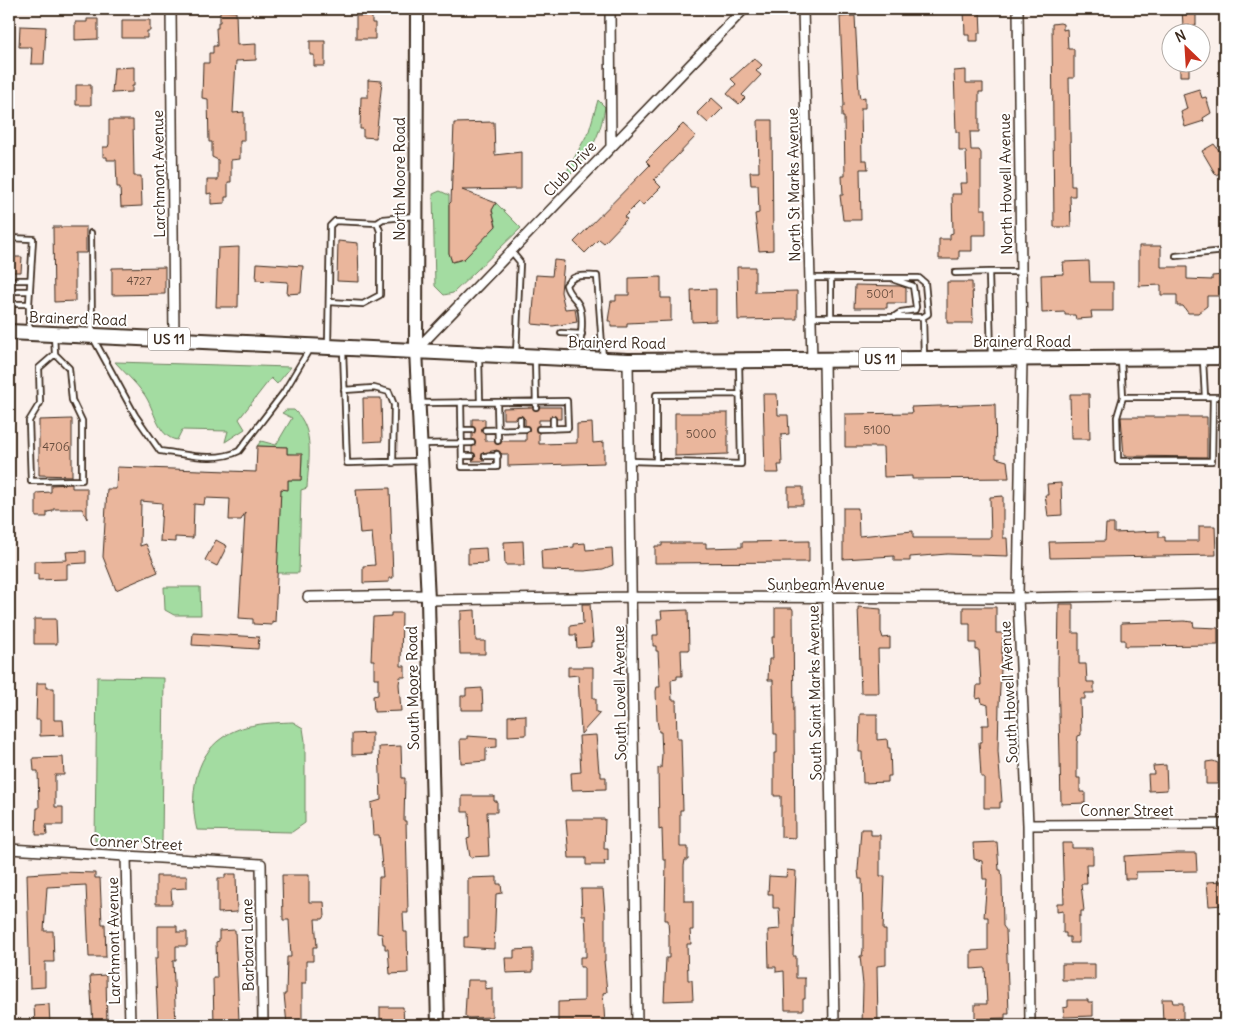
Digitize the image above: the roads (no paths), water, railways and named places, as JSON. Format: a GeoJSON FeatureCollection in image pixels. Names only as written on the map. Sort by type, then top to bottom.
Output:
{"type":"FeatureCollection","features":[{"type":"Feature","properties":{"kind":"main road","name":"North Moore Road"},"geometry":{"type":"LineString","coordinates":[[416,350],[417,9]]}},
{"type":"Feature","properties":{"kind":"main road","name":"Brainerd Road"},"geometry":{"type":"LineString","coordinates":[[9,332],[342,346],[628,361],[1225,357]]}},
{"type":"Feature","properties":{"kind":"main road","name":"South Moore Road"},"geometry":{"type":"LineString","coordinates":[[416,350],[428,598],[438,1025]]}},
{"type":"Feature","properties":{"kind":"street","name":"Larchmont Avenue"},"geometry":{"type":"LineString","coordinates":[[171,9],[174,339]]}},
{"type":"Feature","properties":{"kind":"street"},"geometry":{"type":"LineString","coordinates":[[610,9],[611,145]]}},
{"type":"Feature","properties":{"kind":"street","name":"Club Drive"},"geometry":{"type":"LineString","coordinates":[[416,350],[611,145],[744,9]]}},
{"type":"Feature","properties":{"kind":"street","name":"North St Marks Avenue"},"geometry":{"type":"LineString","coordinates":[[803,9],[811,318],[818,360]]}},
{"type":"Feature","properties":{"kind":"street","name":"North Howell Avenue"},"geometry":{"type":"LineString","coordinates":[[1018,9],[1022,358]]}},
{"type":"Feature","properties":{"kind":"street","name":"South Howell Avenue"},"geometry":{"type":"LineString","coordinates":[[1022,358],[1018,598],[1028,825],[1030,1025]]}},
{"type":"Feature","properties":{"kind":"street","name":"South Saint Marks Avenue"},"geometry":{"type":"LineString","coordinates":[[818,360],[827,600],[834,1025]]}},
{"type":"Feature","properties":{"kind":"street","name":"South Lovell Avenue"},"geometry":{"type":"LineString","coordinates":[[628,361],[637,1025]]}},
{"type":"Feature","properties":{"kind":"street","name":"Sunbeam Avenue"},"geometry":{"type":"LineString","coordinates":[[308,597],[632,597],[827,600],[1225,594]]}},
{"type":"Feature","properties":{"kind":"street","name":"Conner Street"},"geometry":{"type":"LineString","coordinates":[[1028,825],[1225,824]]}},
{"type":"Feature","properties":{"kind":"street","name":"Conner Street"},"geometry":{"type":"LineString","coordinates":[[9,849],[261,864]]}},
{"type":"Feature","properties":{"kind":"street","name":"Larchmont Avenue"},"geometry":{"type":"LineString","coordinates":[[126,856],[130,1025]]}},
{"type":"Feature","properties":{"kind":"street","name":"Barbara Lane"},"geometry":{"type":"LineString","coordinates":[[261,864],[263,1025]]}},
{"type":"Feature","properties":{"kind":"lane"},"geometry":{"type":"LineString","coordinates":[[328,346],[330,226],[335,221],[377,223],[383,220],[416,216]]}},
{"type":"Feature","properties":{"kind":"lane"},"geometry":{"type":"LineString","coordinates":[[329,302],[363,304],[380,295],[380,231],[377,223]]}},
{"type":"Feature","properties":{"kind":"lane"},"geometry":{"type":"LineString","coordinates":[[91,232],[92,336],[135,415],[160,452],[220,457],[230,456],[239,451],[284,392],[312,345]]}},
{"type":"Feature","properties":{"kind":"lane"},"geometry":{"type":"LineString","coordinates":[[9,238],[33,239],[29,333]]}},
{"type":"Feature","properties":{"kind":"lane"},"geometry":{"type":"LineString","coordinates":[[511,251],[520,262],[516,355]]}},
{"type":"Feature","properties":{"kind":"lane"},"geometry":{"type":"LineString","coordinates":[[1176,256],[1225,251]]}},
{"type":"Feature","properties":{"kind":"lane"},"geometry":{"type":"LineString","coordinates":[[955,272],[1021,272]]}},
{"type":"Feature","properties":{"kind":"lane"},"geometry":{"type":"LineString","coordinates":[[989,272],[991,359]]}},
{"type":"Feature","properties":{"kind":"lane"},"geometry":{"type":"LineString","coordinates":[[578,359],[582,334],[580,305],[569,294],[566,284],[570,279],[578,276],[597,276],[603,360]]}},
{"type":"Feature","properties":{"kind":"lane"},"geometry":{"type":"LineString","coordinates":[[810,278],[923,280],[928,314],[924,317],[924,359]]}},
{"type":"Feature","properties":{"kind":"lane"},"geometry":{"type":"LineString","coordinates":[[890,278],[911,284],[915,289],[915,310],[902,312],[894,317]]}},
{"type":"Feature","properties":{"kind":"lane"},"geometry":{"type":"LineString","coordinates":[[831,279],[831,317]]}},
{"type":"Feature","properties":{"kind":"lane"},"geometry":{"type":"LineString","coordinates":[[16,280],[30,280]]}},
{"type":"Feature","properties":{"kind":"lane"},"geometry":{"type":"LineString","coordinates":[[16,291],[30,291]]}},
{"type":"Feature","properties":{"kind":"lane"},"geometry":{"type":"LineString","coordinates":[[9,304],[29,304]]}},
{"type":"Feature","properties":{"kind":"lane"},"geometry":{"type":"LineString","coordinates":[[811,318],[924,317]]}},
{"type":"Feature","properties":{"kind":"lane"},"geometry":{"type":"LineString","coordinates":[[561,333],[582,334]]}},
{"type":"Feature","properties":{"kind":"lane"},"geometry":{"type":"LineString","coordinates":[[54,334],[55,354],[69,368],[72,400],[82,420],[82,480],[31,481],[29,420],[40,403],[38,368],[55,354]]}},
{"type":"Feature","properties":{"kind":"lane"},"geometry":{"type":"LineString","coordinates":[[342,346],[347,464],[421,461]]}},
{"type":"Feature","properties":{"kind":"lane"},"geometry":{"type":"LineString","coordinates":[[479,353],[480,402]]}},
{"type":"Feature","properties":{"kind":"lane"},"geometry":{"type":"LineString","coordinates":[[535,357],[536,404]]}},
{"type":"Feature","properties":{"kind":"lane"},"geometry":{"type":"LineString","coordinates":[[1203,357],[1205,397]]}},
{"type":"Feature","properties":{"kind":"lane"},"geometry":{"type":"LineString","coordinates":[[1121,358],[1122,397],[1117,417],[1118,461],[1212,461],[1213,397]]}},
{"type":"Feature","properties":{"kind":"lane"},"geometry":{"type":"LineString","coordinates":[[630,461],[741,464],[738,360]]}},
{"type":"Feature","properties":{"kind":"lane"},"geometry":{"type":"LineString","coordinates":[[344,390],[374,388],[389,392],[394,405],[393,463]]}},
{"type":"Feature","properties":{"kind":"lane"},"geometry":{"type":"LineString","coordinates":[[656,461],[656,396],[740,394]]}},
{"type":"Feature","properties":{"kind":"lane"},"geometry":{"type":"LineString","coordinates":[[1122,397],[1225,397]]}},
{"type":"Feature","properties":{"kind":"lane"},"geometry":{"type":"LineString","coordinates":[[419,403],[497,402],[519,405],[552,404],[567,401],[568,428],[539,429]]}},
{"type":"Feature","properties":{"kind":"lane"},"geometry":{"type":"LineString","coordinates":[[461,402],[462,467],[498,467],[497,455],[485,456]]}},
{"type":"Feature","properties":{"kind":"lane"},"geometry":{"type":"LineString","coordinates":[[497,402],[498,441]]}},
{"type":"Feature","properties":{"kind":"lane"},"geometry":{"type":"LineString","coordinates":[[485,430],[523,429],[520,419]]}},
{"type":"Feature","properties":{"kind":"lane"},"geometry":{"type":"LineString","coordinates":[[552,420],[553,429]]}},
{"type":"Feature","properties":{"kind":"lane"},"geometry":{"type":"LineString","coordinates":[[462,430],[472,430]]}},
{"type":"Feature","properties":{"kind":"lane"},"geometry":{"type":"LineString","coordinates":[[420,444],[472,443]]}},
{"type":"Feature","properties":{"kind":"lane"},"geometry":{"type":"LineString","coordinates":[[462,456],[472,456]]}}]}
